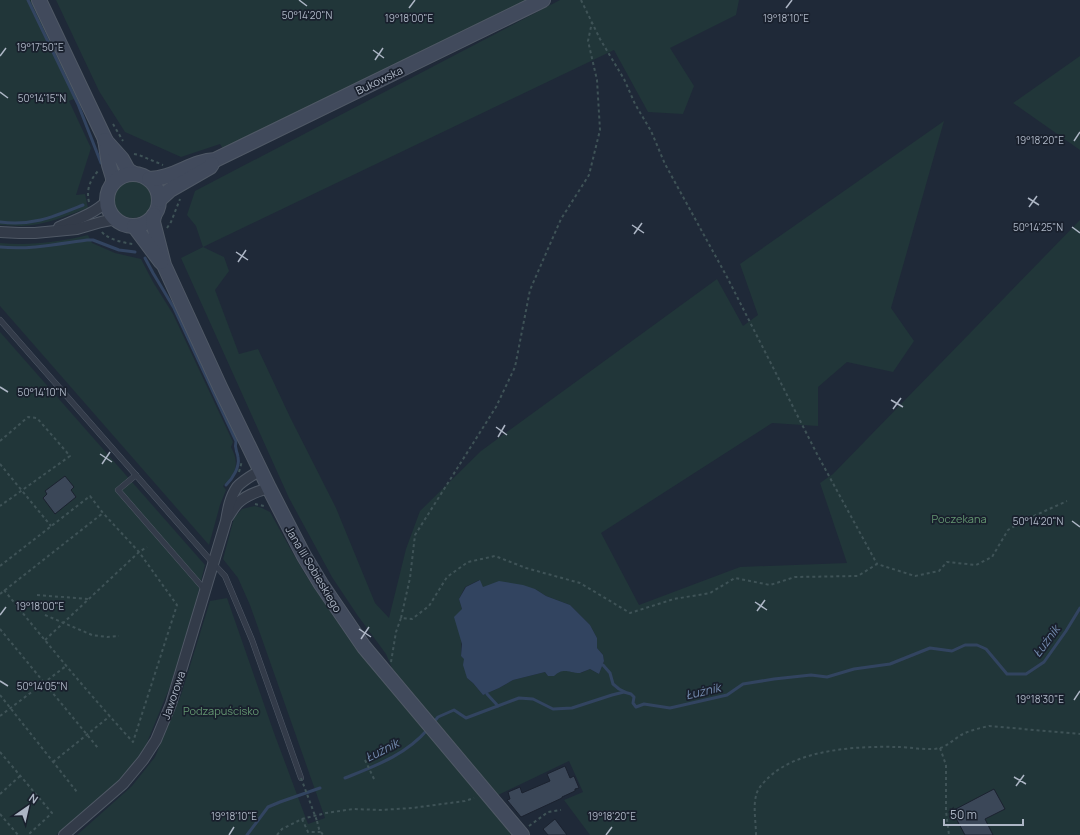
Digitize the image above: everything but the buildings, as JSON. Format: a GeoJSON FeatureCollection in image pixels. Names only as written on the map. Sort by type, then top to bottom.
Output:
{"type":"FeatureCollection","features":[{"type":"Feature","properties":{"kind":"street"},"geometry":{"type":"LineString","coordinates":[[39,0],[105,139],[113,183]]}},
{"type":"Feature","properties":{"kind":"street","name":"Bukowska"},"geometry":{"type":"LineString","coordinates":[[215,160],[543,0]]}},
{"type":"Feature","properties":{"kind":"street"},"geometry":{"type":"LineString","coordinates":[[105,139],[122,158],[128,170],[133,174]]}},
{"type":"Feature","properties":{"kind":"street"},"geometry":{"type":"LineString","coordinates":[[149,179],[170,175],[206,160],[215,160]]}},
{"type":"Feature","properties":{"kind":"street"},"geometry":{"type":"LineString","coordinates":[[159,200],[170,190],[210,167],[215,160]]}},
{"type":"Feature","properties":{"kind":"street"},"geometry":{"type":"LineString","coordinates":[[125,174],[142,175],[149,179],[155,185],[158,192],[158,208],[154,215],[148,221],[134,226],[126,225],[120,222],[113,216],[107,201],[113,183],[125,174]]}},
{"type":"Feature","properties":{"kind":"street"},"geometry":{"type":"LineString","coordinates":[[51,230],[83,217],[107,201]]}},
{"type":"Feature","properties":{"kind":"street"},"geometry":{"type":"LineString","coordinates":[[154,215],[153,222],[164,266]]}},
{"type":"Feature","properties":{"kind":"street"},"geometry":{"type":"LineString","coordinates":[[0,232],[19,233],[76,229],[111,220],[120,222]]}},
{"type":"Feature","properties":{"kind":"street"},"geometry":{"type":"LineString","coordinates":[[134,226],[164,266]]}},
{"type":"Feature","properties":{"kind":"street","name":"Jana III Sobieskiego"},"geometry":{"type":"LineString","coordinates":[[164,266],[269,488],[304,556],[321,584],[364,647],[521,834]]}},
{"type":"Feature","properties":{"kind":"street","name":"Jaworowa"},"geometry":{"type":"LineString","coordinates":[[64,835],[123,784],[143,760],[156,740],[172,704],[212,562],[226,521],[230,500],[237,487],[261,470]]}},
{"type":"Feature","properties":{"kind":"street","name":"Jaworowa"},"geometry":{"type":"LineString","coordinates":[[226,521],[237,504],[256,491],[269,488]]}},
{"type":"Feature","properties":{"kind":"lane"},"geometry":{"type":"LineString","coordinates":[[0,320],[225,576],[252,640],[301,778]]}},
{"type":"Feature","properties":{"kind":"lane"},"geometry":{"type":"LineString","coordinates":[[136,475],[118,490],[204,590]]}},
{"type":"Feature","properties":{"kind":"path"},"geometry":{"type":"LineString","coordinates":[[581,0],[600,39],[624,79],[635,104],[651,131],[665,164],[727,277],[818,454],[877,564],[914,576],[940,571],[947,562],[976,565],[992,557],[1008,530],[1025,520],[1067,501]]}},
{"type":"Feature","properties":{"kind":"path"},"geometry":{"type":"LineString","coordinates":[[390,669],[396,632],[401,618],[410,578],[415,535],[496,408],[515,368],[530,290],[561,219],[589,175],[600,130],[597,80],[588,41],[592,22]]}},
{"type":"Feature","properties":{"kind":"path"},"geometry":{"type":"LineString","coordinates":[[131,154],[139,155],[166,166]]}},
{"type":"Feature","properties":{"kind":"path"},"geometry":{"type":"LineString","coordinates":[[164,231],[171,222],[181,195]]}},
{"type":"Feature","properties":{"kind":"path"},"geometry":{"type":"LineString","coordinates":[[0,441],[28,417],[37,418],[70,456],[0,506]]}},
{"type":"Feature","properties":{"kind":"path"},"geometry":{"type":"LineString","coordinates":[[0,464],[51,526]]}},
{"type":"Feature","properties":{"kind":"path"},"geometry":{"type":"LineString","coordinates":[[0,566],[90,496],[104,514],[139,552],[178,605],[133,742],[66,666],[4,590]]}},
{"type":"Feature","properties":{"kind":"path"},"geometry":{"type":"LineString","coordinates":[[0,594],[104,514]]}},
{"type":"Feature","properties":{"kind":"path"},"geometry":{"type":"LineString","coordinates":[[46,640],[139,552],[147,547]]}},
{"type":"Feature","properties":{"kind":"path"},"geometry":{"type":"LineString","coordinates":[[401,618],[412,619],[429,606],[447,578],[468,562],[495,556],[526,568],[580,583],[630,612],[674,599],[710,593],[735,578],[770,585],[795,577],[858,576],[877,564]]}},
{"type":"Feature","properties":{"kind":"path"},"geometry":{"type":"LineString","coordinates":[[37,595],[88,599]]}},
{"type":"Feature","properties":{"kind":"path"},"geometry":{"type":"LineString","coordinates":[[45,614],[92,635],[107,637],[119,636]]}},
{"type":"Feature","properties":{"kind":"path"},"geometry":{"type":"LineString","coordinates":[[0,629],[98,748]]}},
{"type":"Feature","properties":{"kind":"path"},"geometry":{"type":"LineString","coordinates":[[0,716],[66,666]]}},
{"type":"Feature","properties":{"kind":"path"},"geometry":{"type":"LineString","coordinates":[[0,695],[77,792]]}},
{"type":"Feature","properties":{"kind":"path"},"geometry":{"type":"LineString","coordinates":[[53,762],[110,716]]}},
{"type":"Feature","properties":{"kind":"path"},"geometry":{"type":"LineString","coordinates":[[756,835],[756,795],[762,784],[774,772],[809,755],[866,747],[940,748],[964,734],[989,726],[1080,734]]}},
{"type":"Feature","properties":{"kind":"path"},"geometry":{"type":"LineString","coordinates":[[940,748],[946,764],[946,812],[949,835]]}},
{"type":"Feature","properties":{"kind":"path"},"geometry":{"type":"LineString","coordinates":[[0,752],[52,813],[28,835]]}},
{"type":"Feature","properties":{"kind":"path"},"geometry":{"type":"LineString","coordinates":[[365,760],[375,781]]}},
{"type":"Feature","properties":{"kind":"path"},"geometry":{"type":"LineString","coordinates":[[0,794],[20,776]]}},
{"type":"Feature","properties":{"kind":"path"},"geometry":{"type":"LineString","coordinates":[[301,778],[322,834],[308,832],[302,819]]}},
{"type":"Feature","properties":{"kind":"path"},"geometry":{"type":"LineString","coordinates":[[277,835],[282,829],[302,819],[326,813],[353,809],[380,810],[412,808],[465,801],[486,791]]}},
{"type":"Feature","properties":{"kind":"path"},"geometry":{"type":"LineString","coordinates":[[521,834],[548,812],[562,810]]}},
{"type":"Feature","properties":{"kind":"path"},"geometry":{"type":"LineString","coordinates":[[0,814],[18,835]]}},
{"type":"Feature","properties":{"kind":"green space"},"geometry":{"type":"Polygon","coordinates":[[[0,0],[32,0],[79,97],[69,101],[91,148],[76,195],[85,194],[88,208],[39,224],[22,226],[0,225],[0,0]]]}},
{"type":"Feature","properties":{"kind":"green space"},"geometry":{"type":"Polygon","coordinates":[[[56,0],[527,0],[223,149],[220,144],[181,157],[125,132],[99,91],[56,0]]]}},
{"type":"Feature","properties":{"kind":"green space"},"geometry":{"type":"Polygon","coordinates":[[[560,0],[739,0],[736,15],[670,48],[694,86],[683,114],[648,112],[614,50],[203,247],[196,226],[187,215],[195,191],[560,0]]]}},
{"type":"Feature","properties":{"kind":"green space"},"geometry":{"type":"Polygon","coordinates":[[[1080,56],[1080,150],[1013,103],[1080,56]]]}},
{"type":"Feature","properties":{"kind":"green space","name":"Poczekana"},"geometry":{"type":"Polygon","coordinates":[[[944,121],[891,308],[914,341],[893,372],[847,362],[818,387],[818,426],[772,423],[601,533],[639,605],[740,567],[847,563],[820,483],[833,474],[1080,220],[1080,835],[590,835],[564,800],[583,792],[569,761],[498,795],[392,668],[386,654],[332,577],[289,498],[181,258],[203,247],[224,257],[229,271],[215,290],[239,354],[258,349],[290,417],[336,508],[375,603],[389,618],[406,549],[420,511],[481,451],[717,279],[743,326],[758,315],[740,264],[944,121]],[[479,580],[465,587],[459,599],[462,609],[461,656],[465,659],[467,678],[483,695],[513,680],[545,672],[548,676],[564,670],[581,673],[590,669],[599,674],[604,661],[603,655],[597,648],[597,638],[590,625],[570,605],[546,596],[535,589],[483,587],[479,580]]]}},
{"type":"Feature","properties":{"kind":"green space"},"geometry":{"type":"Polygon","coordinates":[[[129,180],[137,180],[147,185],[151,192],[151,206],[147,213],[137,218],[129,218],[119,213],[117,210],[114,203],[114,195],[119,185],[122,183],[129,180]]]}},
{"type":"Feature","properties":{"kind":"green space"},"geometry":{"type":"Polygon","coordinates":[[[88,235],[92,243],[115,253],[141,259],[173,314],[233,442],[231,447],[236,463],[235,468],[231,477],[223,486],[226,490],[220,505],[209,545],[0,306],[0,243],[44,243],[88,235]]]}},
{"type":"Feature","properties":{"kind":"green space"},"geometry":{"type":"Polygon","coordinates":[[[0,332],[205,565],[196,601],[171,684],[146,745],[121,778],[104,795],[56,835],[0,835],[0,332]]]}},
{"type":"Feature","properties":{"kind":"green space","name":"Podzapuścisko"},"geometry":{"type":"Polygon","coordinates":[[[255,506],[270,512],[305,574],[349,639],[511,834],[510,835],[77,835],[132,786],[155,757],[181,695],[210,601],[227,598],[274,733],[308,824],[325,818],[250,605],[238,578],[223,559],[234,518],[242,509],[255,506]]]}},
{"type":"Feature","properties":{"kind":"water"},"geometry":{"type":"Polygon","coordinates":[[[480,580],[483,587],[499,581],[523,585],[570,605],[590,625],[597,638],[597,648],[603,655],[604,661],[599,674],[590,669],[580,673],[563,671],[554,676],[548,676],[545,672],[513,680],[483,695],[467,678],[463,665],[464,659],[461,656],[462,644],[454,617],[462,609],[459,599],[466,587],[480,580]]]}},
{"type":"Feature","properties":{"kind":"waterway"},"geometry":{"type":"LineString","coordinates":[[28,0],[78,104],[101,163]]}},
{"type":"Feature","properties":{"kind":"waterway"},"geometry":{"type":"LineString","coordinates":[[0,222],[23,223],[43,220],[83,205]]}},
{"type":"Feature","properties":{"kind":"waterway"},"geometry":{"type":"LineString","coordinates":[[0,247],[33,247],[93,240],[119,250],[135,252]]}},
{"type":"Feature","properties":{"kind":"waterway"},"geometry":{"type":"LineString","coordinates":[[145,258],[174,308],[236,441],[235,446],[238,457],[238,465],[233,476],[226,485]]}},
{"type":"Feature","properties":{"kind":"waterway","name":"Łużnik"},"geometry":{"type":"LineString","coordinates":[[433,723],[438,717],[454,710],[466,718],[519,698],[533,699],[553,709],[572,708],[624,692],[631,694],[634,697],[633,703],[636,707],[644,704],[670,708],[727,695],[743,684],[811,675],[827,677],[854,669],[890,664],[930,648],[952,651],[965,645],[977,645],[986,649],[1007,674],[1026,674],[1044,662],[1080,608]]}},
{"type":"Feature","properties":{"kind":"waterway"},"geometry":{"type":"LineString","coordinates":[[603,665],[610,673],[613,684],[625,692]]}},
{"type":"Feature","properties":{"kind":"waterway"},"geometry":{"type":"LineString","coordinates":[[487,694],[498,706]]}},
{"type":"Feature","properties":{"kind":"waterway","name":"Łużnik"},"geometry":{"type":"LineString","coordinates":[[345,778],[390,759],[410,746],[428,729]]}},
{"type":"Feature","properties":{"kind":"waterway","name":"Łużnik"},"geometry":{"type":"LineString","coordinates":[[247,835],[268,807],[320,788]]}}]}
